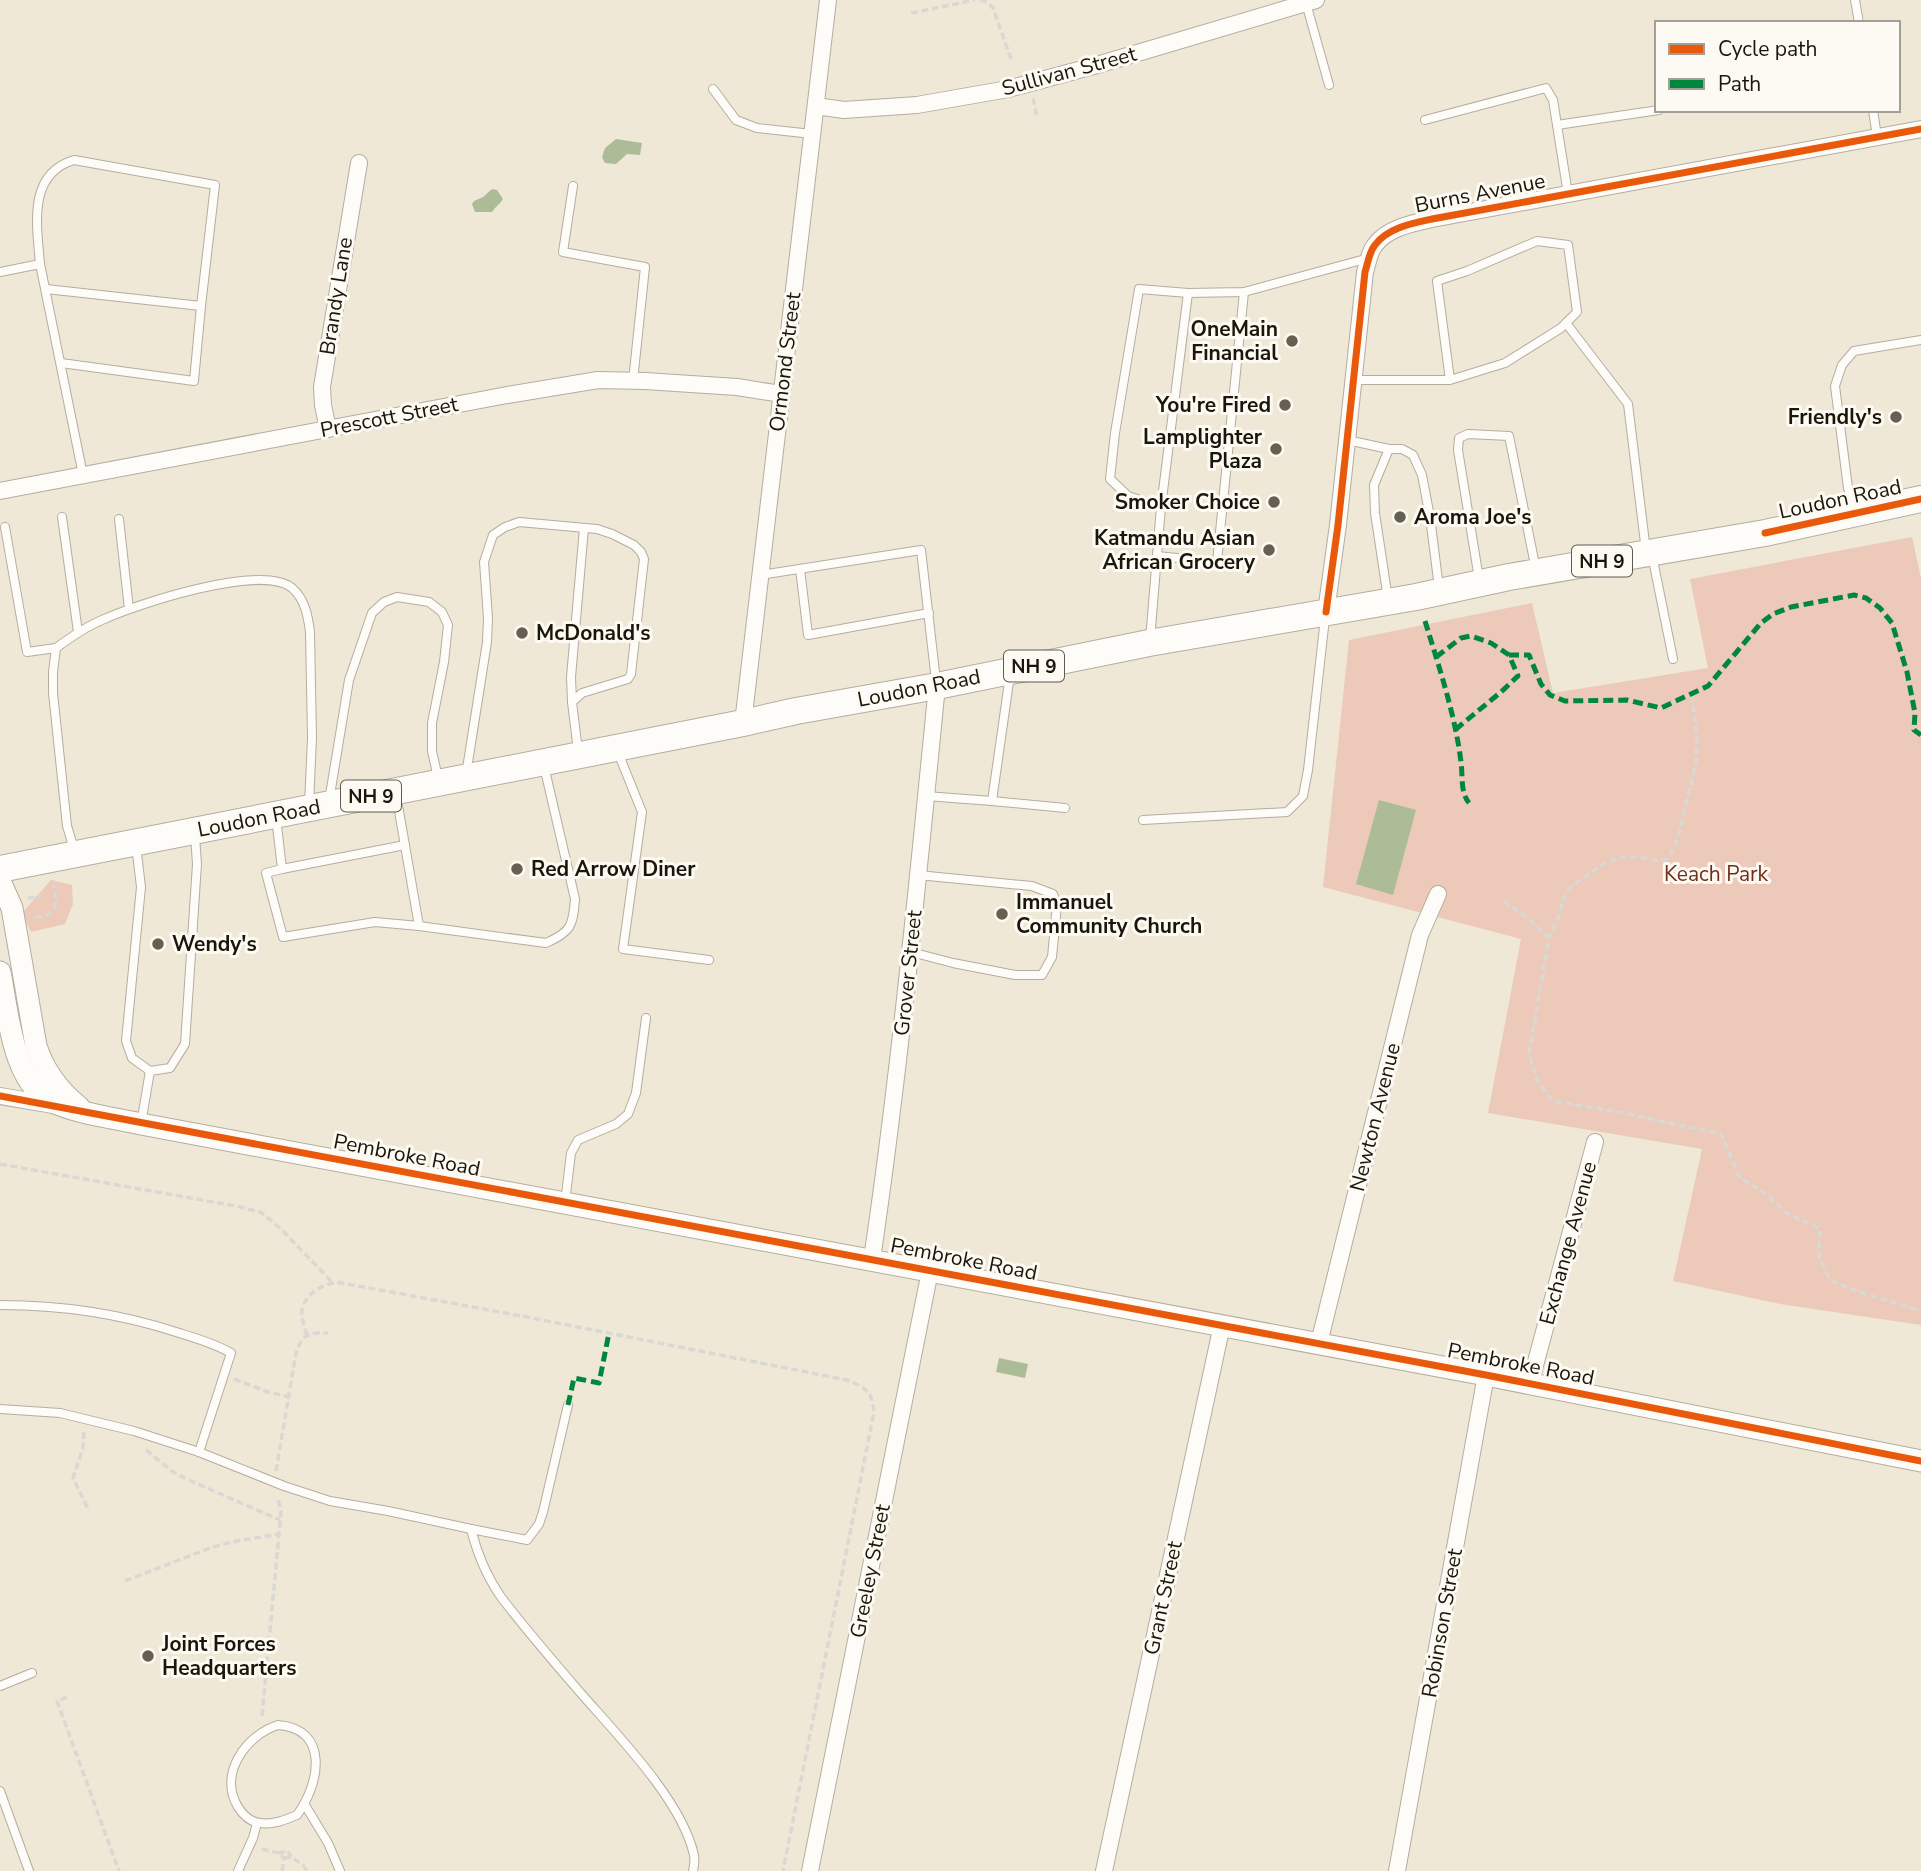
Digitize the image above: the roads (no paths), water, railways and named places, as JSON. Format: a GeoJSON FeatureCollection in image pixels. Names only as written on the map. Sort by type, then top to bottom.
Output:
{"type":"FeatureCollection","features":[{"type":"Feature","properties":{"kind":"main road","name":"Loudon Road"},"geometry":{"type":"LineString","coordinates":[[0,869],[1149,643],[1765,533],[1921,499]]}},
{"type":"Feature","properties":{"kind":"street","name":"Ormond Street"},"geometry":{"type":"LineString","coordinates":[[743,723],[828,0]]}},
{"type":"Feature","properties":{"kind":"street","name":"Sullivan Street"},"geometry":{"type":"LineString","coordinates":[[816,106],[844,110],[917,105],[1008,89],[1301,3]]}},
{"type":"Feature","properties":{"kind":"street","name":"Burns Avenue"},"geometry":{"type":"LineString","coordinates":[[1326,612],[1348,440],[1365,272],[1375,244],[1388,233],[1410,224],[1921,129]]}},
{"type":"Feature","properties":{"kind":"street","name":"Brandy Lane"},"geometry":{"type":"LineString","coordinates":[[328,429],[322,387],[359,163]]}},
{"type":"Feature","properties":{"kind":"street","name":"Prescott Street"},"geometry":{"type":"LineString","coordinates":[[0,491],[507,394],[598,380],[737,387],[781,394]]}},
{"type":"Feature","properties":{"kind":"street","name":"Grover Street"},"geometry":{"type":"LineString","coordinates":[[873,1259],[911,952],[937,685]]}},
{"type":"Feature","properties":{"kind":"street"},"geometry":{"type":"LineString","coordinates":[[0,881],[12,908],[24,1040]]}},
{"type":"Feature","properties":{"kind":"street","name":"Newton Avenue"},"geometry":{"type":"LineString","coordinates":[[1319,1343],[1420,934],[1438,894]]}},
{"type":"Feature","properties":{"kind":"street"},"geometry":{"type":"LineString","coordinates":[[0,972],[24,1040],[41,1059],[62,1091],[84,1111]]}},
{"type":"Feature","properties":{"kind":"street","name":"Pembroke Road"},"geometry":{"type":"LineString","coordinates":[[0,1096],[1319,1343],[1921,1461]]}},
{"type":"Feature","properties":{"kind":"street","name":"Exchange Avenue"},"geometry":{"type":"LineString","coordinates":[[1530,1384],[1595,1142]]}},
{"type":"Feature","properties":{"kind":"street","name":"Greeley Street"},"geometry":{"type":"LineString","coordinates":[[810,1871],[930,1271]]}},
{"type":"Feature","properties":{"kind":"street","name":"Grant Street"},"geometry":{"type":"LineString","coordinates":[[1104,1871],[1222,1325]]}},
{"type":"Feature","properties":{"kind":"street","name":"Robinson Street"},"geometry":{"type":"LineString","coordinates":[[1397,1871],[1486,1375]]}},
{"type":"Feature","properties":{"kind":"lane"},"geometry":{"type":"LineString","coordinates":[[1855,0],[1859,21]]}},
{"type":"Feature","properties":{"kind":"lane"},"geometry":{"type":"LineString","coordinates":[[1301,3],[1329,85]]}},
{"type":"Feature","properties":{"kind":"lane"},"geometry":{"type":"LineString","coordinates":[[1424,120],[1546,88],[1553,100],[1568,194]]}},
{"type":"Feature","properties":{"kind":"lane"},"geometry":{"type":"LineString","coordinates":[[713,89],[736,120],[757,128],[812,134]]}},
{"type":"Feature","properties":{"kind":"lane"},"geometry":{"type":"LineString","coordinates":[[1557,125],[1655,111]]}},
{"type":"Feature","properties":{"kind":"lane"},"geometry":{"type":"LineString","coordinates":[[1873,112],[1877,137]]}},
{"type":"Feature","properties":{"kind":"lane"},"geometry":{"type":"LineString","coordinates":[[61,363],[194,381],[215,185],[74,160],[55,169],[47,177],[37,206],[40,264],[83,475]]}},
{"type":"Feature","properties":{"kind":"lane"},"geometry":{"type":"LineString","coordinates":[[573,186],[563,252],[645,267],[633,381]]}},
{"type":"Feature","properties":{"kind":"lane"},"geometry":{"type":"LineString","coordinates":[[1354,380],[1450,380],[1505,363],[1561,328],[1577,312],[1568,245],[1537,241],[1437,281],[1450,380]]}},
{"type":"Feature","properties":{"kind":"lane"},"geometry":{"type":"LineString","coordinates":[[1161,506],[1128,496],[1110,480],[1115,433],[1139,289],[1188,293],[1244,292],[1369,258]]}},
{"type":"Feature","properties":{"kind":"lane"},"geometry":{"type":"LineString","coordinates":[[0,272],[40,264]]}},
{"type":"Feature","properties":{"kind":"lane"},"geometry":{"type":"LineString","coordinates":[[46,289],[201,306]]}},
{"type":"Feature","properties":{"kind":"lane"},"geometry":{"type":"LineString","coordinates":[[1157,556],[1217,562],[1244,292]]}},
{"type":"Feature","properties":{"kind":"lane"},"geometry":{"type":"LineString","coordinates":[[1149,643],[1161,506],[1188,293]]}},
{"type":"Feature","properties":{"kind":"lane"},"geometry":{"type":"LineString","coordinates":[[1566,323],[1628,404],[1649,553],[1674,659]]}},
{"type":"Feature","properties":{"kind":"lane"},"geometry":{"type":"LineString","coordinates":[[1856,514],[1847,488],[1835,386],[1842,365],[1854,351],[1921,340]]}},
{"type":"Feature","properties":{"kind":"lane"},"geometry":{"type":"LineString","coordinates":[[1480,583],[1458,450],[1459,438],[1468,434],[1509,436],[1536,573]]}},
{"type":"Feature","properties":{"kind":"lane"},"geometry":{"type":"LineString","coordinates":[[1348,440],[1389,449],[1402,449],[1413,455],[1422,475],[1440,591]]}},
{"type":"Feature","properties":{"kind":"lane"},"geometry":{"type":"LineString","coordinates":[[1388,601],[1375,513],[1374,485],[1389,449]]}},
{"type":"Feature","properties":{"kind":"lane"},"geometry":{"type":"LineString","coordinates":[[62,517],[78,632]]}},
{"type":"Feature","properties":{"kind":"lane"},"geometry":{"type":"LineString","coordinates":[[119,519],[129,609]]}},
{"type":"Feature","properties":{"kind":"lane"},"geometry":{"type":"LineString","coordinates":[[465,778],[487,642],[484,562],[493,535],[519,522],[597,529],[634,545],[644,559],[631,674],[628,679],[582,693],[572,702]]}},
{"type":"Feature","properties":{"kind":"lane"},"geometry":{"type":"LineString","coordinates":[[5,527],[27,652],[57,648],[78,632],[129,609],[183,592],[253,579],[276,581],[291,587],[301,597],[308,615],[312,738],[319,806]]}},
{"type":"Feature","properties":{"kind":"lane"},"geometry":{"type":"LineString","coordinates":[[579,754],[571,677],[584,528]]}},
{"type":"Feature","properties":{"kind":"lane"},"geometry":{"type":"LineString","coordinates":[[760,575],[921,550],[937,685]]}},
{"type":"Feature","properties":{"kind":"lane"},"geometry":{"type":"LineString","coordinates":[[800,569],[808,635],[929,613]]}},
{"type":"Feature","properties":{"kind":"lane"},"geometry":{"type":"LineString","coordinates":[[319,806],[349,680],[372,613],[384,602],[397,597],[429,602],[442,612],[448,625],[432,723],[432,751],[439,783]]}},
{"type":"Feature","properties":{"kind":"lane"},"geometry":{"type":"LineString","coordinates":[[1143,820],[1287,812],[1303,796],[1326,612]]}},
{"type":"Feature","properties":{"kind":"lane"},"geometry":{"type":"LineString","coordinates":[[57,648],[53,693],[67,826],[75,854]]}},
{"type":"Feature","properties":{"kind":"lane"},"geometry":{"type":"LineString","coordinates":[[992,800],[1011,671]]}},
{"type":"Feature","properties":{"kind":"lane"},"geometry":{"type":"LineString","coordinates":[[616,748],[642,812],[623,948],[709,960]]}},
{"type":"Feature","properties":{"kind":"lane"},"geometry":{"type":"LineString","coordinates":[[405,845],[265,873],[283,937],[375,922],[546,943],[561,936],[573,921],[575,899],[543,762]]}},
{"type":"Feature","properties":{"kind":"lane"},"geometry":{"type":"LineString","coordinates":[[396,791],[419,926]]}},
{"type":"Feature","properties":{"kind":"lane"},"geometry":{"type":"LineString","coordinates":[[926,796],[1065,808]]}},
{"type":"Feature","properties":{"kind":"lane"},"geometry":{"type":"LineString","coordinates":[[276,814],[282,869]]}},
{"type":"Feature","properties":{"kind":"lane"},"geometry":{"type":"LineString","coordinates":[[135,842],[141,887],[126,1041],[132,1058],[150,1071],[170,1068],[185,1044],[197,864],[194,831]]}},
{"type":"Feature","properties":{"kind":"lane"},"geometry":{"type":"LineString","coordinates":[[911,952],[1015,975],[1042,975],[1052,957],[1057,905],[1053,894],[1032,886],[919,875]]}},
{"type":"Feature","properties":{"kind":"lane"},"geometry":{"type":"LineString","coordinates":[[565,1203],[571,1153],[578,1140],[616,1124],[628,1115],[636,1093],[646,1018]]}},
{"type":"Feature","properties":{"kind":"lane"},"geometry":{"type":"LineString","coordinates":[[141,1124],[150,1071]]}},
{"type":"Feature","properties":{"kind":"lane"},"geometry":{"type":"LineString","coordinates":[[0,1304],[42,1305],[97,1312],[153,1324],[216,1344],[231,1353],[200,1452]]}},
{"type":"Feature","properties":{"kind":"lane"},"geometry":{"type":"LineString","coordinates":[[0,1409],[60,1413],[134,1431],[200,1452],[275,1483],[330,1500],[527,1540],[544,1512],[568,1405]]}},
{"type":"Feature","properties":{"kind":"lane"},"geometry":{"type":"LineString","coordinates":[[471,1529],[476,1552],[499,1594],[572,1684],[633,1753],[666,1797],[684,1827],[695,1858],[693,1871]]}},
{"type":"Feature","properties":{"kind":"lane"},"geometry":{"type":"LineString","coordinates":[[0,1686],[32,1673]]}},
{"type":"Feature","properties":{"kind":"lane"},"geometry":{"type":"LineString","coordinates":[[290,1726],[311,1741],[316,1765],[314,1783],[305,1805],[297,1815],[290,1818],[269,1824],[257,1823],[248,1819],[233,1798],[231,1782],[235,1764],[253,1737],[266,1728],[290,1726]]}},
{"type":"Feature","properties":{"kind":"lane"},"geometry":{"type":"LineString","coordinates":[[0,1793],[29,1871]]}},
{"type":"Feature","properties":{"kind":"lane"},"geometry":{"type":"LineString","coordinates":[[305,1805],[328,1843],[340,1871]]}},
{"type":"Feature","properties":{"kind":"lane"},"geometry":{"type":"LineString","coordinates":[[238,1871],[257,1823]]}},
{"type":"Feature","properties":{"kind":"place","name":"OneMain Financial"},"geometry":{"type":"Point","coordinates":[1292,341]}},
{"type":"Feature","properties":{"kind":"place","name":"You're Fired"},"geometry":{"type":"Point","coordinates":[1285,405]}},
{"type":"Feature","properties":{"kind":"place","name":"Friendly's"},"geometry":{"type":"Point","coordinates":[1896,417]}},
{"type":"Feature","properties":{"kind":"place","name":"Lamplighter Plaza"},"geometry":{"type":"Point","coordinates":[1276,449]}},
{"type":"Feature","properties":{"kind":"place","name":"Smoker Choice"},"geometry":{"type":"Point","coordinates":[1274,502]}},
{"type":"Feature","properties":{"kind":"place","name":"Aroma Joe's"},"geometry":{"type":"Point","coordinates":[1400,517]}},
{"type":"Feature","properties":{"kind":"place","name":"Katmandu Asian African Grocery"},"geometry":{"type":"Point","coordinates":[1269,550]}},
{"type":"Feature","properties":{"kind":"place","name":"McDonald's"},"geometry":{"type":"Point","coordinates":[522,633]}},
{"type":"Feature","properties":{"kind":"place","name":"Red Arrow Diner"},"geometry":{"type":"Point","coordinates":[517,869]}},
{"type":"Feature","properties":{"kind":"place","name":"Immanuel Community Church"},"geometry":{"type":"Point","coordinates":[1002,914]}},
{"type":"Feature","properties":{"kind":"place","name":"Wendy's"},"geometry":{"type":"Point","coordinates":[158,944]}},
{"type":"Feature","properties":{"kind":"place","name":"Joint Forces Headquarters"},"geometry":{"type":"Point","coordinates":[148,1656]}},
{"type":"Feature","properties":{"kind":"park label","name":"Keach Park"},"geometry":{"type":"Point","coordinates":[1716,874]}}]}
